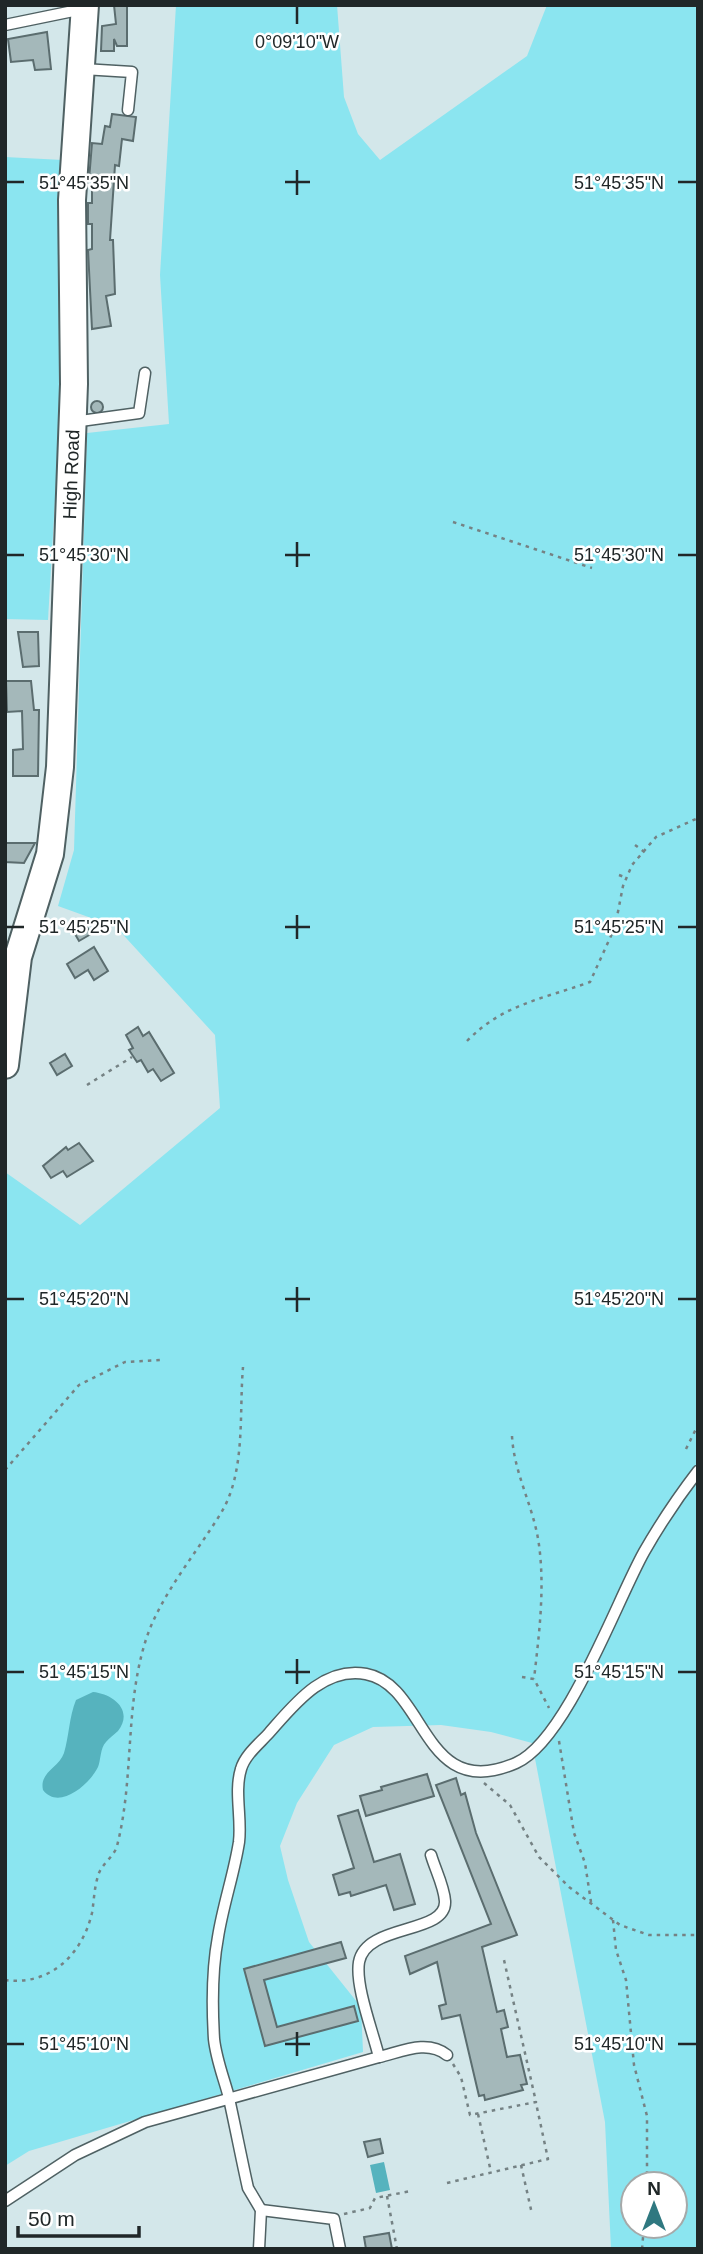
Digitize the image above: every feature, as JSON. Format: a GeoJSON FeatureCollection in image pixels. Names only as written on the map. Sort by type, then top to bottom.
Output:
{"type":"FeatureCollection","features":[{"type":"Feature","properties":{"kind":"main road","name":"High Road"},"geometry":{"type":"LineString","coordinates":[[5,1065],[18,957],[42,886],[55,819],[72,422],[72,200],[85,7]]}},
{"type":"Feature","properties":{"kind":"lane"},"geometry":{"type":"LineString","coordinates":[[5,25],[85,7]]}},
{"type":"Feature","properties":{"kind":"lane"},"geometry":{"type":"LineString","coordinates":[[82,69],[132,72],[128,110]]}},
{"type":"Feature","properties":{"kind":"lane"},"geometry":{"type":"LineString","coordinates":[[72,422],[139,413],[145,373]]}},
{"type":"Feature","properties":{"kind":"lane"},"geometry":{"type":"LineString","coordinates":[[259,2249],[261,2210],[248,2188],[214,2040],[215,1962],[239,1843],[240,1771],[251,1753],[310,1690],[330,1679],[362,1673],[382,1680],[401,1697],[428,1742],[445,1758],[473,1769],[486,1770],[517,1763],[530,1754],[554,1726],[644,1551],[698,1471]]}},
{"type":"Feature","properties":{"kind":"lane"},"geometry":{"type":"LineString","coordinates":[[379,2057],[360,1978],[359,1959],[371,1942],[432,1921],[442,1912],[445,1902],[431,1855]]}},
{"type":"Feature","properties":{"kind":"lane"},"geometry":{"type":"LineString","coordinates":[[5,2201],[75,2155],[120,2132],[228,2097],[420,2047],[440,2049],[447,2055]]}},
{"type":"Feature","properties":{"kind":"lane"},"geometry":{"type":"LineString","coordinates":[[261,2210],[334,2219],[340,2249]]}},
{"type":"Feature","properties":{"kind":"path"},"geometry":{"type":"LineString","coordinates":[[453,522],[592,568]]}},
{"type":"Feature","properties":{"kind":"path"},"geometry":{"type":"LineString","coordinates":[[467,1041],[486,1022],[513,1007],[590,982],[612,935],[627,877],[643,850],[656,837],[698,818]]}},
{"type":"Feature","properties":{"kind":"path"},"geometry":{"type":"LineString","coordinates":[[635,845],[647,854]]}},
{"type":"Feature","properties":{"kind":"path"},"geometry":{"type":"LineString","coordinates":[[619,875],[627,877]]}},
{"type":"Feature","properties":{"kind":"path"},"geometry":{"type":"LineString","coordinates":[[87,1085],[132,1057]]}},
{"type":"Feature","properties":{"kind":"path"},"geometry":{"type":"LineString","coordinates":[[5,1470],[79,1385],[125,1362],[162,1360]]}},
{"type":"Feature","properties":{"kind":"path"},"geometry":{"type":"LineString","coordinates":[[5,1980],[21,1982],[58,1970],[71,1956],[92,1913],[100,1867],[116,1849],[125,1797],[133,1701],[143,1647],[186,1564],[222,1512],[232,1486],[237,1463],[243,1367]]}},
{"type":"Feature","properties":{"kind":"path"},"geometry":{"type":"LineString","coordinates":[[685,1449],[698,1425]]}},
{"type":"Feature","properties":{"kind":"path"},"geometry":{"type":"LineString","coordinates":[[512,1436],[513,1461],[539,1545],[541,1618],[534,1679],[548,1704],[554,1726],[590,1902]]}},
{"type":"Feature","properties":{"kind":"path"},"geometry":{"type":"LineString","coordinates":[[522,1677],[534,1679]]}},
{"type":"Feature","properties":{"kind":"path"},"geometry":{"type":"LineString","coordinates":[[473,1769],[485,1786],[510,1805],[539,1857],[569,1887],[613,1920],[649,1935],[698,1935]]}},
{"type":"Feature","properties":{"kind":"path"},"geometry":{"type":"LineString","coordinates":[[613,1920],[616,1950],[626,1980],[634,2065],[647,2116],[647,2170]]}},
{"type":"Feature","properties":{"kind":"path"},"geometry":{"type":"LineString","coordinates":[[447,2183],[548,2159],[504,1961]]}},
{"type":"Feature","properties":{"kind":"path"},"geometry":{"type":"LineString","coordinates":[[447,2055],[461,2077],[470,2115],[536,2102]]}},
{"type":"Feature","properties":{"kind":"path"},"geometry":{"type":"LineString","coordinates":[[478,2114],[492,2172]]}},
{"type":"Feature","properties":{"kind":"path"},"geometry":{"type":"LineString","coordinates":[[521,2165],[532,2214]]}},
{"type":"Feature","properties":{"kind":"path"},"geometry":{"type":"LineString","coordinates":[[334,2219],[353,2210],[370,2208],[375,2198],[411,2191]]}},
{"type":"Feature","properties":{"kind":"path"},"geometry":{"type":"LineString","coordinates":[[387,2196],[397,2249]]}},
{"type":"Feature","properties":{"kind":"shaded area"},"geometry":{"type":"Polygon","coordinates":[[[176,5],[337,5],[344,97],[358,134],[380,160],[527,56],[547,5],[698,5],[698,2249],[611,2249],[605,2122],[532,1743],[491,1732],[441,1725],[373,1727],[334,1745],[297,1803],[280,1846],[288,1880],[309,1942],[361,2007],[363,2052],[29,2151],[5,2166],[5,1172],[80,1225],[220,1108],[215,1035],[116,927],[58,906],[74,850],[87,433],[169,424],[160,275],[176,5]]]}},
{"type":"Feature","properties":{"kind":"shaded area"},"geometry":{"type":"Polygon","coordinates":[[[5,157],[63,160],[59,430],[48,620],[5,619],[5,157]]]}},
{"type":"Feature","properties":{"kind":"shaded area"},"geometry":{"type":"Polygon","coordinates":[[[93,1692],[108,1696],[119,1704],[124,1716],[122,1723],[104,1745],[98,1767],[88,1781],[74,1793],[57,1798],[50,1796],[43,1790],[44,1779],[64,1753],[76,1700],[93,1692]]]}},
{"type":"Feature","properties":{"kind":"shaded area"},"geometry":{"type":"Polygon","coordinates":[[[384,2162],[390,2190],[376,2193],[370,2165],[384,2162]]]}},
{"type":"Feature","properties":{"kind":"building"},"geometry":{"type":"Polygon","coordinates":[[[114,5],[127,5],[127,46],[117,46],[114,39],[114,51],[101,51],[102,26],[116,24],[114,5]]]}},
{"type":"Feature","properties":{"kind":"building"},"geometry":{"type":"Polygon","coordinates":[[[47,32],[51,69],[35,70],[33,60],[11,62],[8,39],[47,32]]]}},
{"type":"Feature","properties":{"kind":"building"},"geometry":{"type":"Polygon","coordinates":[[[112,114],[136,117],[133,141],[122,139],[119,166],[115,165],[110,240],[113,240],[115,294],[106,296],[111,326],[92,329],[88,250],[92,249],[92,224],[88,224],[88,203],[92,203],[92,181],[89,180],[92,143],[102,144],[105,126],[110,127],[112,114]]]}},
{"type":"Feature","properties":{"kind":"building"},"geometry":{"type":"Polygon","coordinates":[[[97,401],[103,407],[97,413],[91,407],[97,401]]]}},
{"type":"Feature","properties":{"kind":"building"},"geometry":{"type":"Polygon","coordinates":[[[18,632],[38,632],[39,666],[23,667],[18,632]]]}},
{"type":"Feature","properties":{"kind":"building"},"geometry":{"type":"Polygon","coordinates":[[[6,681],[31,681],[34,710],[39,710],[38,776],[13,776],[13,750],[23,749],[22,711],[7,712],[6,681]]]}},
{"type":"Feature","properties":{"kind":"building"},"geometry":{"type":"Polygon","coordinates":[[[5,843],[35,843],[24,863],[5,862],[5,843]]]}},
{"type":"Feature","properties":{"kind":"building"},"geometry":{"type":"Polygon","coordinates":[[[83,920],[91,934],[79,941],[71,927],[83,920]]]}},
{"type":"Feature","properties":{"kind":"building"},"geometry":{"type":"Polygon","coordinates":[[[94,947],[108,971],[94,980],[88,970],[75,978],[67,964],[94,947]]]}},
{"type":"Feature","properties":{"kind":"building"},"geometry":{"type":"Polygon","coordinates":[[[138,1027],[143,1036],[149,1032],[174,1073],[161,1081],[153,1069],[148,1072],[141,1060],[137,1062],[129,1050],[133,1048],[126,1035],[138,1027]]]}},
{"type":"Feature","properties":{"kind":"building"},"geometry":{"type":"Polygon","coordinates":[[[65,1054],[72,1066],[57,1075],[50,1063],[65,1054]]]}},
{"type":"Feature","properties":{"kind":"building"},"geometry":{"type":"Polygon","coordinates":[[[79,1143],[93,1161],[67,1177],[63,1171],[51,1178],[43,1166],[66,1147],[68,1150],[79,1143]]]}},
{"type":"Feature","properties":{"kind":"building"},"geometry":{"type":"Polygon","coordinates":[[[427,1774],[434,1796],[366,1816],[360,1796],[427,1774]]]}},
{"type":"Feature","properties":{"kind":"building"},"geometry":{"type":"Polygon","coordinates":[[[456,1778],[461,1795],[465,1793],[476,1833],[517,1935],[482,1947],[497,2012],[504,2010],[508,2027],[501,2029],[507,2057],[520,2055],[527,2084],[521,2085],[523,2090],[485,2100],[484,2095],[479,2096],[460,2015],[442,2019],[439,2006],[446,2004],[437,1962],[410,1974],[405,1956],[491,1924],[436,1785],[456,1778]]]}},
{"type":"Feature","properties":{"kind":"building"},"geometry":{"type":"Polygon","coordinates":[[[358,1810],[374,1862],[400,1854],[415,1904],[394,1910],[386,1885],[351,1896],[350,1892],[339,1895],[333,1875],[354,1868],[338,1816],[358,1810]]]}},
{"type":"Feature","properties":{"kind":"building"},"geometry":{"type":"Polygon","coordinates":[[[341,1942],[346,1958],[264,1980],[277,2027],[354,2006],[358,2021],[265,2046],[244,1969],[341,1942]]]}},
{"type":"Feature","properties":{"kind":"building"},"geometry":{"type":"Polygon","coordinates":[[[380,2139],[383,2153],[368,2157],[364,2142],[380,2139]]]}},
{"type":"Feature","properties":{"kind":"building"},"geometry":{"type":"Polygon","coordinates":[[[389,2233],[392,2249],[366,2249],[364,2237],[389,2233]]]}}]}
